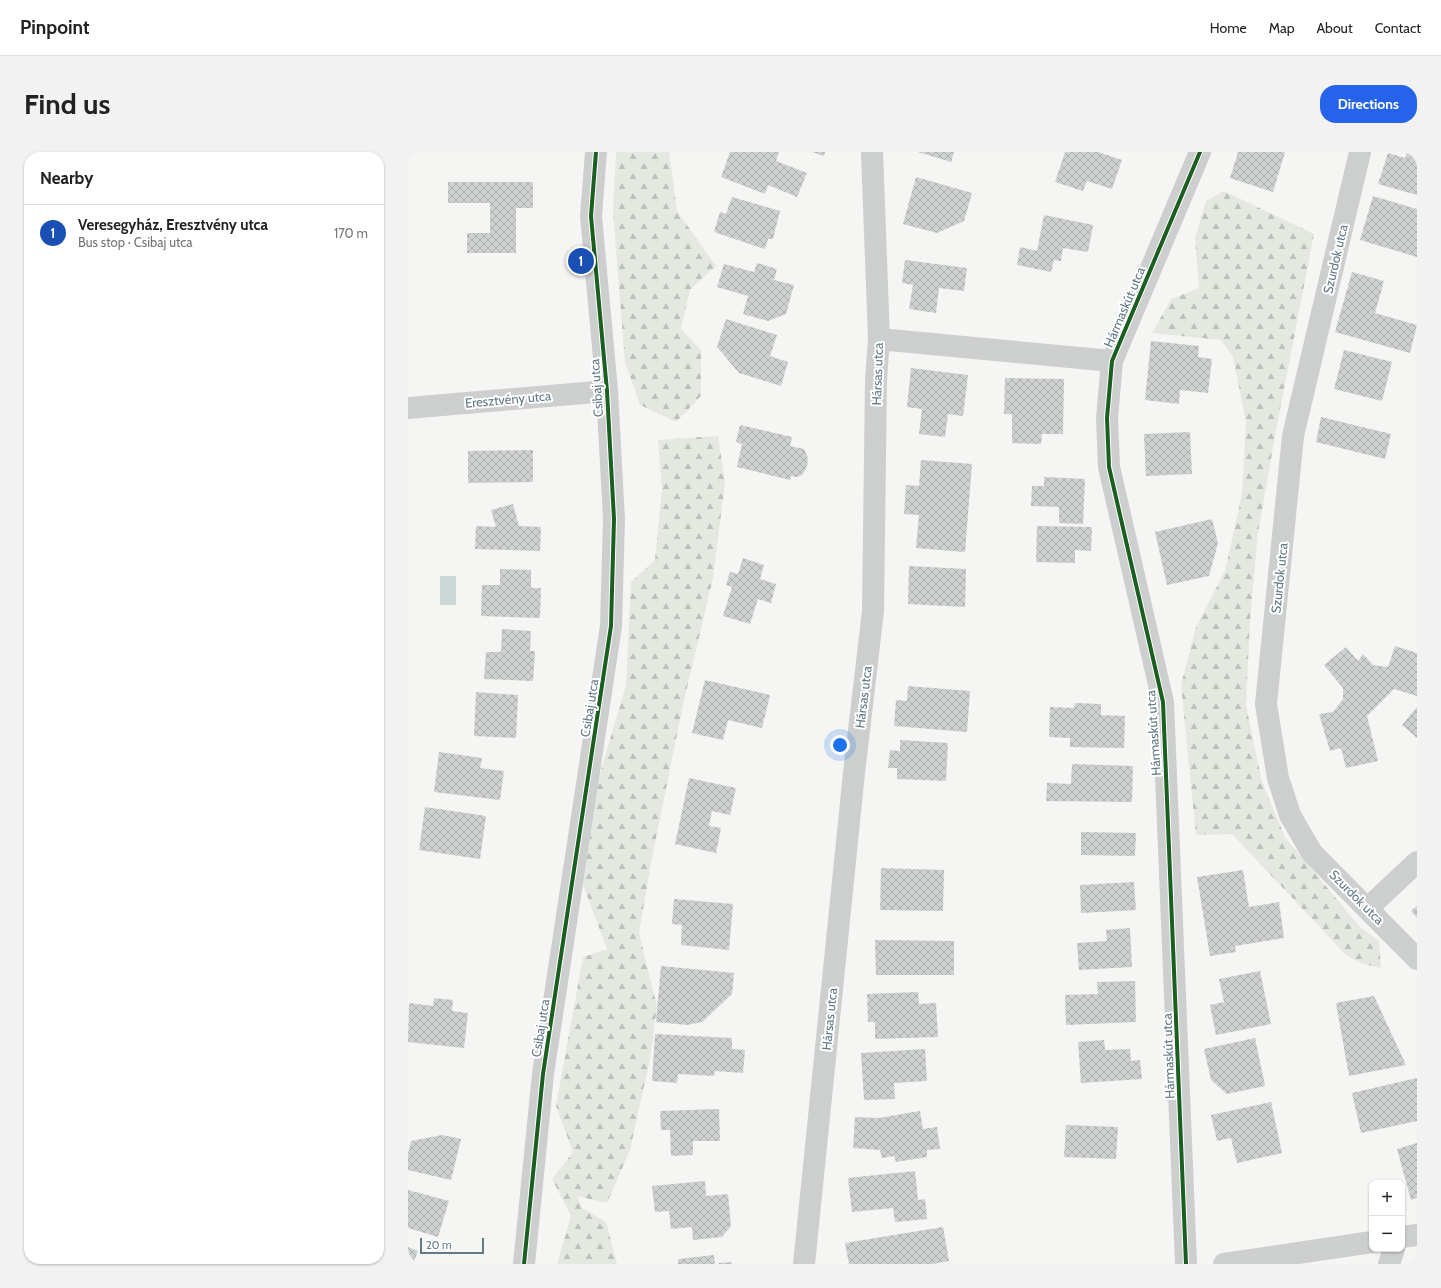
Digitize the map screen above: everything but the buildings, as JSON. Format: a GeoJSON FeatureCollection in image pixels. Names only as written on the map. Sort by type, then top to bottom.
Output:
{"type":"FeatureCollection","features":[{"type":"Feature","properties":{"kind":"street","name":"Csibaj utca"},"geometry":{"type":"LineString","coordinates":[[524,1264],[543,1074],[611,626],[614,519],[607,391],[591,216],[596,152]]}},
{"type":"Feature","properties":{"kind":"street","name":"Hársas utca"},"geometry":{"type":"LineString","coordinates":[[804,1264],[854,773],[873,611],[876,380],[879,339],[872,152]]}},
{"type":"Feature","properties":{"kind":"street","name":"Hármaskút utca"},"geometry":{"type":"LineString","coordinates":[[1186,1264],[1163,702],[1110,467],[1106,418],[1112,361],[1200,152]]}},
{"type":"Feature","properties":{"kind":"street","name":"Szurdok utca"},"geometry":{"type":"LineString","coordinates":[[1360,152],[1293,436],[1266,704],[1278,778],[1290,816],[1312,853],[1417,959]]}},
{"type":"Feature","properties":{"kind":"street"},"geometry":{"type":"LineString","coordinates":[[879,339],[1112,361]]}},
{"type":"Feature","properties":{"kind":"street","name":"Eresztvény utca"},"geometry":{"type":"LineString","coordinates":[[408,408],[607,391]]}},
{"type":"Feature","properties":{"kind":"street"},"geometry":{"type":"LineString","coordinates":[[1368,908],[1417,862]]}},
{"type":"Feature","properties":{"kind":"street"},"geometry":{"type":"LineString","coordinates":[[1405,1237],[1417,1235]]}},
{"type":"Feature","properties":{"kind":"street"},"geometry":{"type":"LineString","coordinates":[[1224,1264],[1369,1242]]}},
{"type":"Feature","properties":{"kind":"street"},"geometry":{"type":"LineString","coordinates":[[1389,1264],[1393,1252]]}},
{"type":"Feature","properties":{"kind":"green space"},"geometry":{"type":"Polygon","coordinates":[[[616,152],[669,152],[677,211],[716,266],[690,290],[681,329],[701,350],[701,396],[676,422],[640,405],[625,362],[613,213],[616,152]]]}},
{"type":"Feature","properties":{"kind":"green space"},"geometry":{"type":"Polygon","coordinates":[[[1224,191],[1314,234],[1277,425],[1258,533],[1250,620],[1246,705],[1262,782],[1285,837],[1360,927],[1379,941],[1381,968],[1364,964],[1346,955],[1232,834],[1196,835],[1181,685],[1196,627],[1225,571],[1242,494],[1246,422],[1233,357],[1221,340],[1152,333],[1171,299],[1199,288],[1195,238],[1206,201],[1224,191]]]}},
{"type":"Feature","properties":{"kind":"green space"},"geometry":{"type":"Polygon","coordinates":[[[718,436],[725,483],[713,578],[683,705],[651,863],[639,933],[657,1006],[650,1059],[630,1150],[607,1203],[577,1196],[582,1208],[606,1222],[617,1264],[557,1264],[571,1216],[552,1179],[573,1152],[556,1106],[583,957],[607,949],[582,882],[591,804],[626,685],[631,582],[655,560],[662,488],[658,440],[718,436]]]}},
{"type":"Feature","properties":{"kind":"shaded area"},"geometry":{"type":"Polygon","coordinates":[[[440,576],[456,576],[456,605],[440,605],[440,576]]]}},
{"type":"Feature","properties":{"kind":"cycle path"},"geometry":{"type":"LineString","coordinates":[[524,1264],[543,1074],[611,626],[614,519],[607,391],[591,216],[596,152]]}},
{"type":"Feature","properties":{"kind":"cycle path"},"geometry":{"type":"LineString","coordinates":[[1186,1264],[1163,702],[1109,467],[1107,418],[1112,361],[1200,152]]}},
{"type":"Feature","properties":{"kind":"place","name":"Veresegyház, Eresztvény utca"},"geometry":{"type":"Point","coordinates":[581,261]}}]}
